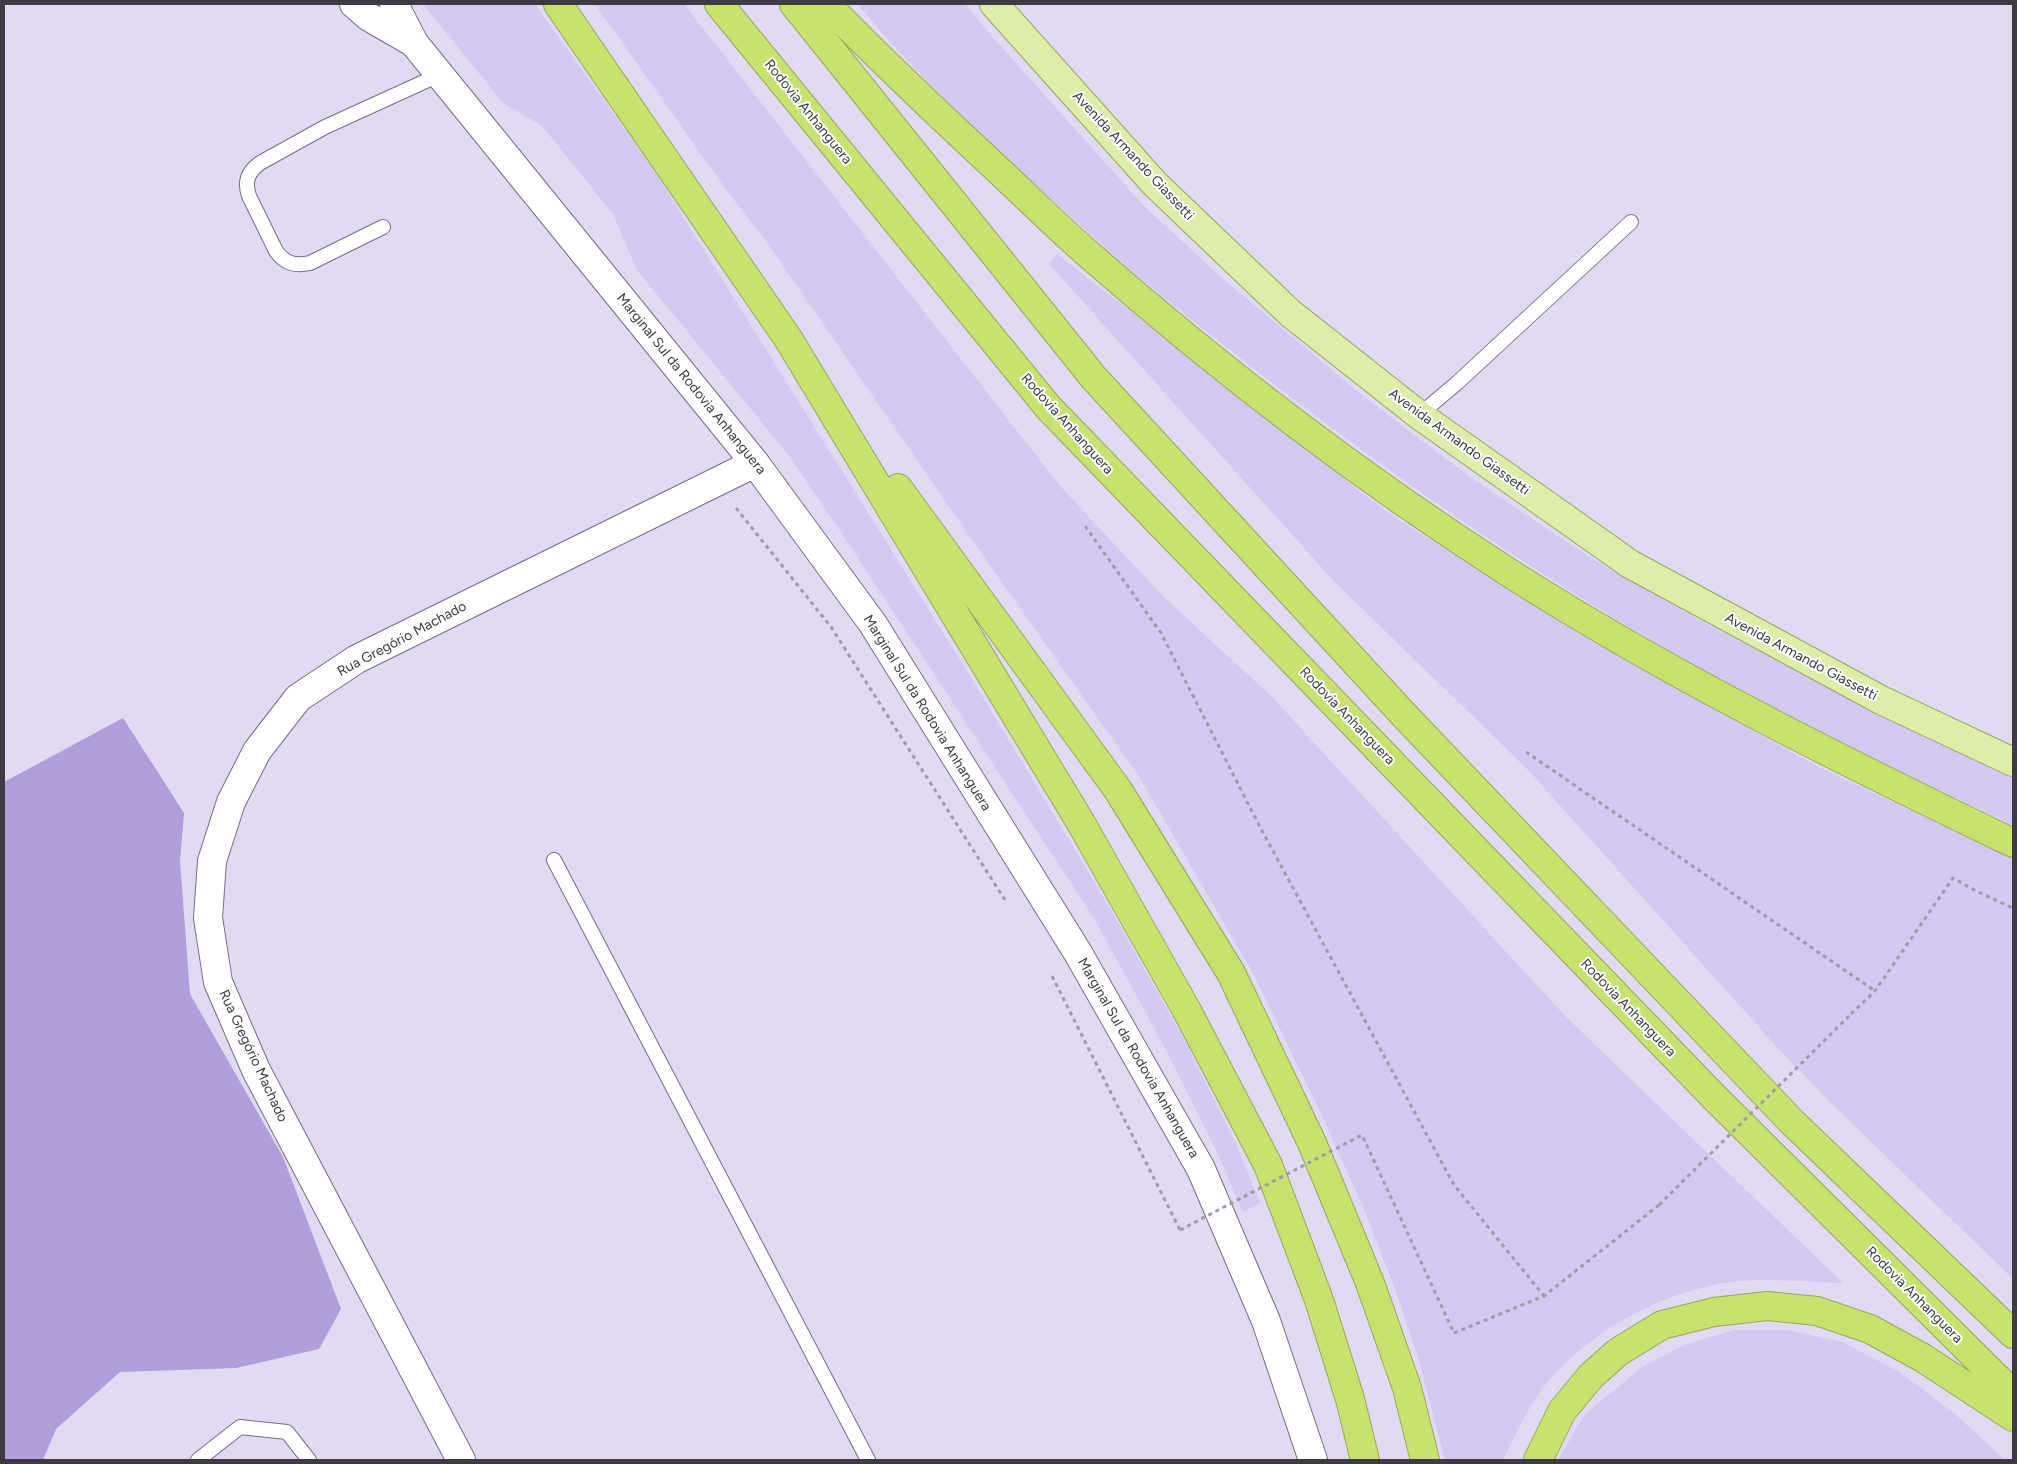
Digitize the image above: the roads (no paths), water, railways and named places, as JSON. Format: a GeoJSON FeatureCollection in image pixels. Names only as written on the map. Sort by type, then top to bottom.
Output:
{"type":"FeatureCollection","features":[{"type":"Feature","properties":{"kind":"highway"},"geometry":{"type":"LineString","coordinates":[[558,4],[789,340],[1118,790],[1231,973],[1312,1143],[1370,1284],[1407,1388],[1425,1460]]}},
{"type":"Feature","properties":{"kind":"highway","name":"Rodovia Anhanguera"},"geometry":{"type":"LineString","coordinates":[[719,4],[1048,407],[1714,1098],[2013,1394]]}},
{"type":"Feature","properties":{"kind":"highway"},"geometry":{"type":"LineString","coordinates":[[794,4],[1094,378],[1404,715],[1785,1115],[2013,1334]]}},
{"type":"Feature","properties":{"kind":"highway"},"geometry":{"type":"LineString","coordinates":[[826,4],[902,81],[1085,251],[1215,360],[1292,420],[1404,502],[1508,572],[1623,642],[1745,710],[1865,772],[2013,843]]}},
{"type":"Feature","properties":{"kind":"highway"},"geometry":{"type":"LineString","coordinates":[[789,340],[1081,823],[1186,1009],[1268,1165],[1319,1300],[1350,1399],[1365,1460]]}},
{"type":"Feature","properties":{"kind":"highway"},"geometry":{"type":"LineString","coordinates":[[1538,1460],[1562,1411],[1590,1376],[1618,1352],[1662,1325],[1714,1312],[1767,1306],[1817,1311],[1870,1329],[1923,1358],[2013,1416]]}},
{"type":"Feature","properties":{"kind":"main road","name":"Marginal Sul da Rodovia Anhanguera"},"geometry":{"type":"LineString","coordinates":[[354,4],[369,17],[414,43]]}},
{"type":"Feature","properties":{"kind":"main road","name":"Marginal Sul da Rodovia Anhanguera"},"geometry":{"type":"LineString","coordinates":[[394,4],[414,43],[755,463],[873,624],[1078,953],[1201,1169],[1266,1321],[1313,1460]]}},
{"type":"Feature","properties":{"kind":"main road","name":"Avenida Armando Giassetti"},"geometry":{"type":"LineString","coordinates":[[994,4],[1169,198],[1290,314],[1419,416],[1630,564],[1881,700],[2013,762]]}},
{"type":"Feature","properties":{"kind":"main road","name":"Rua Gregório Machado"},"geometry":{"type":"LineString","coordinates":[[461,1460],[256,1070],[218,982],[208,918],[212,861],[231,802],[257,751],[298,698],[357,659],[755,463]]}},
{"type":"Feature","properties":{"kind":"lane"},"geometry":{"type":"LineString","coordinates":[[383,227],[310,263],[291,264],[282,259],[276,251],[249,196],[246,187],[247,177],[260,162],[325,127],[439,75]]}},
{"type":"Feature","properties":{"kind":"lane"},"geometry":{"type":"LineString","coordinates":[[1419,416],[1631,222]]}},
{"type":"Feature","properties":{"kind":"lane"},"geometry":{"type":"LineString","coordinates":[[554,860],[868,1460]]}},
{"type":"Feature","properties":{"kind":"lane"},"geometry":{"type":"LineString","coordinates":[[198,1460],[240,1426],[288,1432],[309,1460]]}}]}
